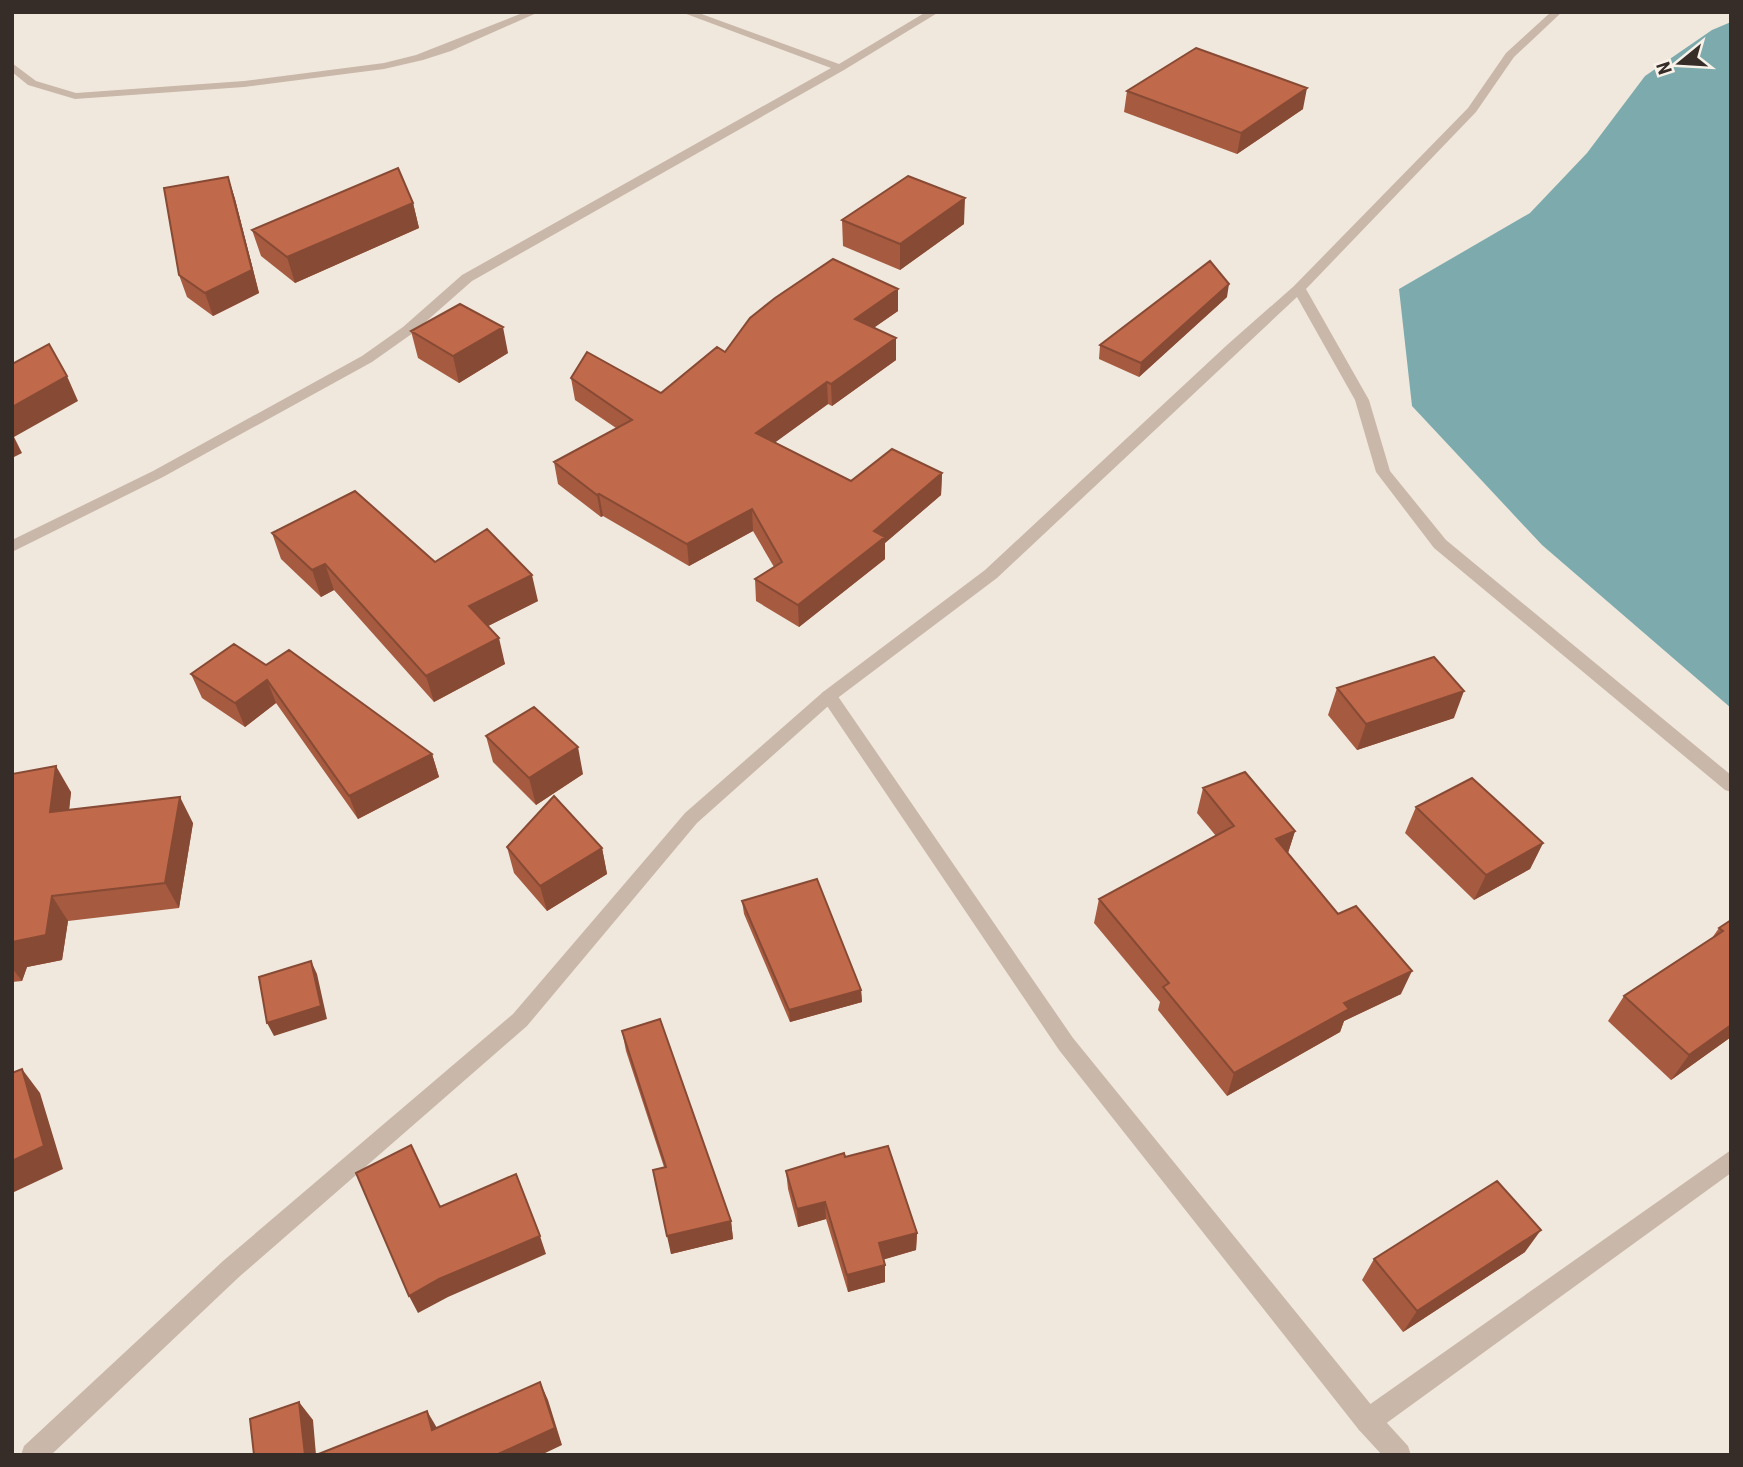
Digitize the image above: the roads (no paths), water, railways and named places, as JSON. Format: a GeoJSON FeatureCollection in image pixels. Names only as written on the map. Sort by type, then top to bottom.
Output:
{"type":"FeatureCollection","features":[{"type":"Feature","properties":{"kind":"street"},"geometry":{"type":"LineString","coordinates":[[12,66],[32,83],[75,96],[244,84],[384,66],[419,58],[534,12]]}},
{"type":"Feature","properties":{"kind":"street"},"geometry":{"type":"LineString","coordinates":[[686,12],[840,68]]}},
{"type":"Feature","properties":{"kind":"street"},"geometry":{"type":"LineString","coordinates":[[12,547],[158,474],[367,359],[408,330],[467,278],[840,68],[934,12]]}},
{"type":"Feature","properties":{"kind":"street"},"geometry":{"type":"LineString","coordinates":[[33,1455],[231,1269],[520,1020],[691,818],[829,696],[991,574],[1232,348],[1299,289],[1472,110],[1510,55],[1557,12]]}},
{"type":"Feature","properties":{"kind":"street"},"geometry":{"type":"LineString","coordinates":[[1299,289],[1362,400],[1383,472],[1440,544],[1731,785]]}},
{"type":"Feature","properties":{"kind":"street"},"geometry":{"type":"LineString","coordinates":[[829,696],[1066,1044],[1368,1421],[1399,1455]]}},
{"type":"Feature","properties":{"kind":"street"},"geometry":{"type":"LineString","coordinates":[[1368,1421],[1731,1160]]}},
{"type":"Feature","properties":{"kind":"water"},"geometry":{"type":"Polygon","coordinates":[[[1731,22],[1731,708],[1542,545],[1412,406],[1399,289],[1530,213],[1587,153],[1645,76],[1712,30],[1731,22]]]}}]}
